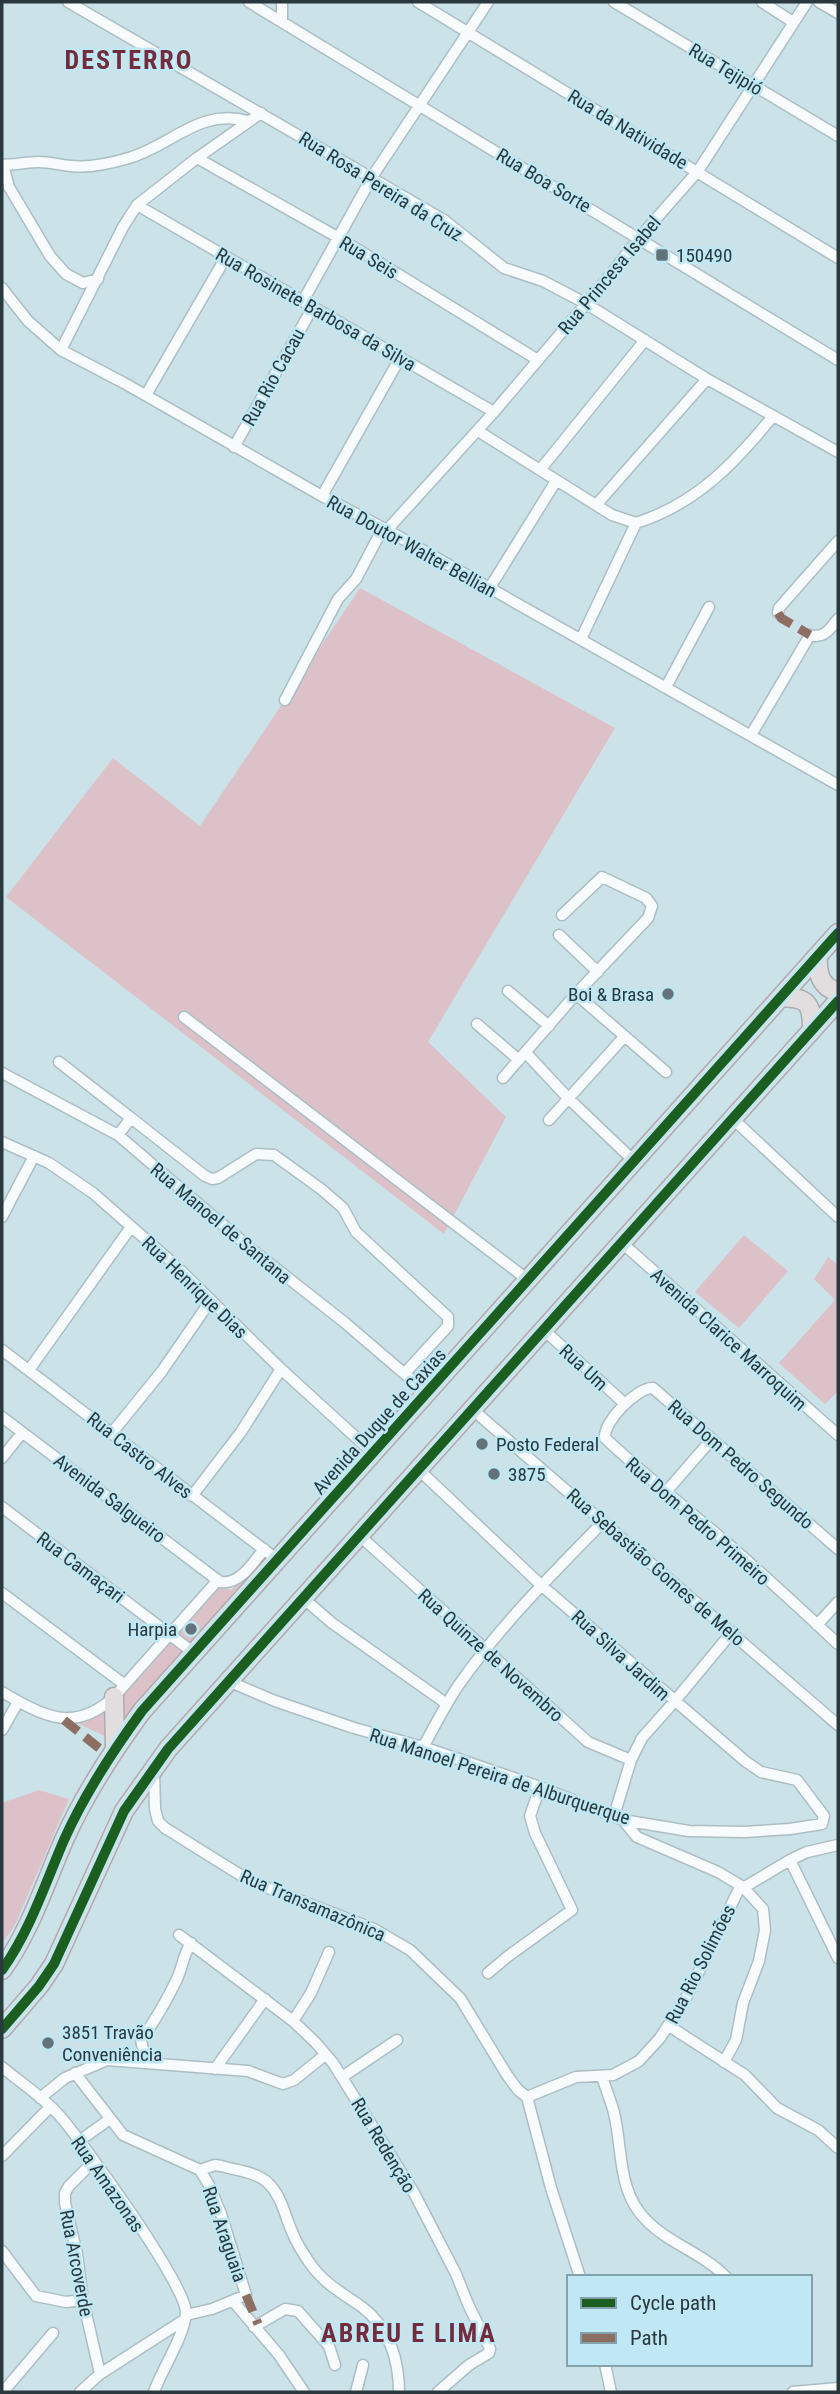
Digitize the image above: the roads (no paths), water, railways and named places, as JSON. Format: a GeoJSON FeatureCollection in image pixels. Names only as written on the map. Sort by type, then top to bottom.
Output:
{"type":"FeatureCollection","features":[{"type":"Feature","properties":{"kind":"highway","name":"Avenida Duque de Caxias"},"geometry":{"type":"LineString","coordinates":[[2,1970],[25,1932],[82,1805],[115,1748],[142,1711],[838,933]]}},
{"type":"Feature","properties":{"kind":"highway"},"geometry":{"type":"LineString","coordinates":[[817,955],[820,979],[830,989],[838,992]]}},
{"type":"Feature","properties":{"kind":"highway"},"geometry":{"type":"LineString","coordinates":[[781,997],[798,998],[807,1003],[811,1009],[812,1030]]}},
{"type":"Feature","properties":{"kind":"highway"},"geometry":{"type":"LineString","coordinates":[[2,2029],[20,2010],[54,1964],[124,1811],[154,1767],[227,1681],[838,1001]]}},
{"type":"Feature","properties":{"kind":"highway"},"geometry":{"type":"LineString","coordinates":[[115,1748],[119,1691]]}},
{"type":"Feature","properties":{"kind":"street","name":"Rua Rosa Pereira da Cruz"},"geometry":{"type":"LineString","coordinates":[[68,2],[444,220],[505,268],[542,281],[585,303],[707,379],[838,452]]}},
{"type":"Feature","properties":{"kind":"street","name":"Rua Boa Sorte"},"geometry":{"type":"LineString","coordinates":[[249,2],[838,359]]}},
{"type":"Feature","properties":{"kind":"street"},"geometry":{"type":"LineString","coordinates":[[282,2],[282,22]]}},
{"type":"Feature","properties":{"kind":"street","name":"Rua da Natividade"},"geometry":{"type":"LineString","coordinates":[[418,2],[838,258]]}},
{"type":"Feature","properties":{"kind":"street","name":"Rua Rio Cacau"},"geometry":{"type":"LineString","coordinates":[[234,447],[372,177],[488,2]]}},
{"type":"Feature","properties":{"kind":"street","name":"Rua Tejipió"},"geometry":{"type":"LineString","coordinates":[[614,2],[838,136]]}},
{"type":"Feature","properties":{"kind":"street"},"geometry":{"type":"LineString","coordinates":[[762,2],[793,22]]}},
{"type":"Feature","properties":{"kind":"street","name":"Rua Princesa Isabel"},"geometry":{"type":"LineString","coordinates":[[285,700],[338,599],[356,579],[385,529],[478,431],[698,171],[807,2]]}},
{"type":"Feature","properties":{"kind":"street"},"geometry":{"type":"LineString","coordinates":[[819,2],[838,13]]}},
{"type":"Feature","properties":{"kind":"street"},"geometry":{"type":"LineString","coordinates":[[61,350],[123,227],[137,205],[261,113]]}},
{"type":"Feature","properties":{"kind":"street"},"geometry":{"type":"LineString","coordinates":[[98,279],[83,283],[66,274],[50,256],[9,187],[2,165],[43,162],[73,167],[106,163],[148,152],[181,130],[196,124],[231,117],[248,121]]}},
{"type":"Feature","properties":{"kind":"street","name":"Rua Seis"},"geometry":{"type":"LineString","coordinates":[[197,158],[339,238],[538,359]]}},
{"type":"Feature","properties":{"kind":"street","name":"Rua Rosinete Barbosa da Silva"},"geometry":{"type":"LineString","coordinates":[[137,205],[494,412]]}},
{"type":"Feature","properties":{"kind":"street"},"geometry":{"type":"LineString","coordinates":[[146,395],[226,257]]}},
{"type":"Feature","properties":{"kind":"street","name":"Rua Doutor Walter Bellian"},"geometry":{"type":"LineString","coordinates":[[2,288],[28,321],[61,350],[146,395],[838,785]]}},
{"type":"Feature","properties":{"kind":"street"},"geometry":{"type":"LineString","coordinates":[[540,470],[645,341]]}},
{"type":"Feature","properties":{"kind":"street"},"geometry":{"type":"LineString","coordinates":[[322,496],[400,358]]}},
{"type":"Feature","properties":{"kind":"street"},"geometry":{"type":"LineString","coordinates":[[597,505],[707,379]]}},
{"type":"Feature","properties":{"kind":"street"},"geometry":{"type":"LineString","coordinates":[[478,431],[612,515],[636,523],[676,507],[716,478],[740,457],[773,416]]}},
{"type":"Feature","properties":{"kind":"street"},"geometry":{"type":"LineString","coordinates":[[489,589],[556,481]]}},
{"type":"Feature","properties":{"kind":"street"},"geometry":{"type":"LineString","coordinates":[[581,639],[636,523]]}},
{"type":"Feature","properties":{"kind":"street"},"geometry":{"type":"LineString","coordinates":[[778,613],[779,608],[838,541]]}},
{"type":"Feature","properties":{"kind":"street"},"geometry":{"type":"LineString","coordinates":[[666,687],[709,607]]}},
{"type":"Feature","properties":{"kind":"street"},"geometry":{"type":"LineString","coordinates":[[751,735],[815,635],[838,619]]}},
{"type":"Feature","properties":{"kind":"street"},"geometry":{"type":"LineString","coordinates":[[503,1078],[576,994],[648,918],[651,911],[650,902],[602,877],[562,915]]}},
{"type":"Feature","properties":{"kind":"street"},"geometry":{"type":"LineString","coordinates":[[559,935],[598,972]]}},
{"type":"Feature","properties":{"kind":"street"},"geometry":{"type":"LineString","coordinates":[[508,991],[549,1026]]}},
{"type":"Feature","properties":{"kind":"street"},"geometry":{"type":"LineString","coordinates":[[576,994],[666,1072]]}},
{"type":"Feature","properties":{"kind":"street"},"geometry":{"type":"LineString","coordinates":[[184,1017],[528,1280]]}},
{"type":"Feature","properties":{"kind":"street"},"geometry":{"type":"LineString","coordinates":[[477,1024],[522,1057],[635,1162]]}},
{"type":"Feature","properties":{"kind":"street"},"geometry":{"type":"LineString","coordinates":[[549,1120],[624,1037]]}},
{"type":"Feature","properties":{"kind":"street"},"geometry":{"type":"LineString","coordinates":[[59,1062],[212,1179],[256,1154],[271,1154],[344,1208],[356,1232],[448,1317],[448,1326],[405,1373]]}},
{"type":"Feature","properties":{"kind":"street","name":"Rua Manoel de Santana"},"geometry":{"type":"LineString","coordinates":[[2,1073],[118,1135],[250,1248],[427,1393]]}},
{"type":"Feature","properties":{"kind":"street"},"geometry":{"type":"LineString","coordinates":[[118,1135],[131,1118]]}},
{"type":"Feature","properties":{"kind":"street"},"geometry":{"type":"LineString","coordinates":[[732,1118],[838,1217]]}},
{"type":"Feature","properties":{"kind":"street","name":"Rua Henrique Dias"},"geometry":{"type":"LineString","coordinates":[[2,1142],[49,1163],[93,1193],[175,1265],[281,1369],[373,1453]]}},
{"type":"Feature","properties":{"kind":"street"},"geometry":{"type":"LineString","coordinates":[[2,1217],[34,1156]]}},
{"type":"Feature","properties":{"kind":"street"},"geometry":{"type":"LineString","coordinates":[[29,1370],[131,1227]]}},
{"type":"Feature","properties":{"kind":"street","name":"Avenida Clarice Marroquim"},"geometry":{"type":"LineString","coordinates":[[621,1242],[838,1435]]}},
{"type":"Feature","properties":{"kind":"street"},"geometry":{"type":"LineString","coordinates":[[111,1434],[162,1371],[211,1300]]}},
{"type":"Feature","properties":{"kind":"street","name":"Rua Um"},"geometry":{"type":"LineString","coordinates":[[544,1330],[625,1404]]}},
{"type":"Feature","properties":{"kind":"street","name":"Rua Castro Alves"},"geometry":{"type":"LineString","coordinates":[[2,1350],[279,1561]]}},
{"type":"Feature","properties":{"kind":"street"},"geometry":{"type":"LineString","coordinates":[[192,1496],[240,1432],[281,1369]]}},
{"type":"Feature","properties":{"kind":"street","name":"Rua Dom Pedro Segundo"},"geometry":{"type":"LineString","coordinates":[[641,1390],[645,1387],[653,1388],[838,1549]]}},
{"type":"Feature","properties":{"kind":"street","name":"Rua Dom Pedro Primeiro"},"geometry":{"type":"LineString","coordinates":[[641,1390],[607,1426],[605,1438],[838,1644]]}},
{"type":"Feature","properties":{"kind":"street","name":"Rua Sebastião Gomes de Melo"},"geometry":{"type":"LineString","coordinates":[[472,1409],[838,1725]]}},
{"type":"Feature","properties":{"kind":"street","name":"Avenida Salgueiro"},"geometry":{"type":"LineString","coordinates":[[2,1417],[218,1580]]}},
{"type":"Feature","properties":{"kind":"street"},"geometry":{"type":"LineString","coordinates":[[2,1458],[22,1433]]}},
{"type":"Feature","properties":{"kind":"street"},"geometry":{"type":"LineString","coordinates":[[665,1493],[712,1438]]}},
{"type":"Feature","properties":{"kind":"street","name":"Rua Silva Jardim"},"geometry":{"type":"LineString","coordinates":[[419,1470],[541,1585],[753,1768],[797,1780],[824,1816],[822,1824]]}},
{"type":"Feature","properties":{"kind":"street","name":"Rua Camaçari"},"geometry":{"type":"LineString","coordinates":[[2,1507],[194,1653]]}},
{"type":"Feature","properties":{"kind":"street"},"geometry":{"type":"LineString","coordinates":[[424,1747],[447,1704],[486,1650],[541,1585],[601,1522]]}},
{"type":"Feature","properties":{"kind":"street","name":"Rua Quinze de Novembro"},"geometry":{"type":"LineString","coordinates":[[360,1536],[588,1742],[631,1759]]}},
{"type":"Feature","properties":{"kind":"street"},"geometry":{"type":"LineString","coordinates":[[2,1692],[18,1702],[64,1720],[90,1716],[119,1691],[218,1580],[223,1583],[238,1579],[264,1549]]}},
{"type":"Feature","properties":{"kind":"street"},"geometry":{"type":"LineString","coordinates":[[2,1593],[119,1691]]}},
{"type":"Feature","properties":{"kind":"street"},"geometry":{"type":"LineString","coordinates":[[303,1598],[332,1623],[447,1704]]}},
{"type":"Feature","properties":{"kind":"street"},"geometry":{"type":"LineString","coordinates":[[817,1625],[838,1602]]}},
{"type":"Feature","properties":{"kind":"street"},"geometry":{"type":"LineString","coordinates":[[724,2062],[736,2040],[743,2003],[759,1961],[765,1930],[763,1909],[758,1900],[743,1887],[718,1872],[636,1837],[619,1818],[631,1759],[642,1738],[732,1632]]}},
{"type":"Feature","properties":{"kind":"street","name":"Rua Manoel Pereira de Alburquerque"},"geometry":{"type":"LineString","coordinates":[[227,1681],[341,1723],[424,1747],[540,1787],[619,1818],[690,1831],[744,1832],[822,1824]]}},
{"type":"Feature","properties":{"kind":"street"},"geometry":{"type":"LineString","coordinates":[[2,1730],[18,1702]]}},
{"type":"Feature","properties":{"kind":"street","name":"Rua Transamazônica"},"geometry":{"type":"LineString","coordinates":[[154,1767],[155,1809],[158,1821],[165,1828],[250,1881],[374,1929],[410,1950],[460,1997],[507,2075],[527,2097],[551,2188],[579,2275]]}},
{"type":"Feature","properties":{"kind":"street"},"geometry":{"type":"LineString","coordinates":[[488,1973],[572,1910],[530,1816],[540,1787]]}},
{"type":"Feature","properties":{"kind":"street","name":"Rua Rio Solimões"},"geometry":{"type":"LineString","coordinates":[[527,2097],[576,2077],[613,2075],[633,2066],[669,2026],[706,1960],[734,1895],[790,1860],[807,1852],[838,1845]]}},
{"type":"Feature","properties":{"kind":"street"},"geometry":{"type":"LineString","coordinates":[[790,1860],[838,1958]]}},
{"type":"Feature","properties":{"kind":"street","name":"Rua Redenção"},"geometry":{"type":"LineString","coordinates":[[178,1935],[293,2021],[326,2055],[414,2193],[457,2274],[490,2349],[438,2392]]}},
{"type":"Feature","properties":{"kind":"street"},"geometry":{"type":"LineString","coordinates":[[146,2063],[141,2049],[141,2038],[150,2030],[174,1985],[182,1958],[191,1943]]}},
{"type":"Feature","properties":{"kind":"street"},"geometry":{"type":"LineString","coordinates":[[293,2021],[311,1993],[329,1952]]}},
{"type":"Feature","properties":{"kind":"street"},"geometry":{"type":"LineString","coordinates":[[215,2069],[265,1999]]}},
{"type":"Feature","properties":{"kind":"street"},"geometry":{"type":"LineString","coordinates":[[669,2026],[745,2075],[777,2108],[818,2130],[838,2148]]}},
{"type":"Feature","properties":{"kind":"street"},"geometry":{"type":"LineString","coordinates":[[342,2077],[397,2040]]}},
{"type":"Feature","properties":{"kind":"street"},"geometry":{"type":"LineString","coordinates":[[40,2098],[75,2073],[107,2060],[248,2071],[286,2084],[326,2055]]}},
{"type":"Feature","properties":{"kind":"street","name":"Rua Amazonas"},"geometry":{"type":"LineString","coordinates":[[2,2067],[50,2107],[94,2161],[182,2294],[185,2318]]}},
{"type":"Feature","properties":{"kind":"street","name":"Rua Araguaia"},"geometry":{"type":"LineString","coordinates":[[75,2073],[123,2135],[200,2170],[221,2214],[246,2295],[233,2301]]}},
{"type":"Feature","properties":{"kind":"street"},"geometry":{"type":"LineString","coordinates":[[601,2077],[614,2111],[623,2179],[632,2202],[656,2230],[702,2256],[724,2275]]}},
{"type":"Feature","properties":{"kind":"street"},"geometry":{"type":"LineString","coordinates":[[2,2156],[50,2107]]}},
{"type":"Feature","properties":{"kind":"street"},"geometry":{"type":"LineString","coordinates":[[79,2141],[110,2119]]}},
{"type":"Feature","properties":{"kind":"street","name":"Rua Arcoverde"},"geometry":{"type":"LineString","coordinates":[[94,2161],[65,2193],[83,2300],[100,2374]]}},
{"type":"Feature","properties":{"kind":"street"},"geometry":{"type":"LineString","coordinates":[[200,2170],[215,2165],[221,2166],[264,2180],[273,2189],[284,2204],[293,2235],[317,2274],[364,2309],[382,2328],[398,2366],[399,2392]]}},
{"type":"Feature","properties":{"kind":"street"},"geometry":{"type":"LineString","coordinates":[[3,2257],[36,2296],[65,2302],[83,2300]]}},
{"type":"Feature","properties":{"kind":"street"},"geometry":{"type":"LineString","coordinates":[[80,2392],[100,2374],[185,2318],[233,2301],[279,2355],[304,2392]]}},
{"type":"Feature","properties":{"kind":"street"},"geometry":{"type":"LineString","coordinates":[[256,2326],[285,2309],[298,2311],[329,2346],[335,2358],[335,2365]]}},
{"type":"Feature","properties":{"kind":"street"},"geometry":{"type":"LineString","coordinates":[[154,2392],[171,2357],[185,2318]]}},
{"type":"Feature","properties":{"kind":"street"},"geometry":{"type":"LineString","coordinates":[[3,2392],[53,2333]]}},
{"type":"Feature","properties":{"kind":"street"},"geometry":{"type":"LineString","coordinates":[[356,2392],[363,2365]]}},
{"type":"Feature","properties":{"kind":"street"},"geometry":{"type":"LineString","coordinates":[[605,2366],[611,2392]]}},
{"type":"Feature","properties":{"kind":"street"},"geometry":{"type":"LineString","coordinates":[[793,2392],[838,2388]]}},
{"type":"Feature","properties":{"kind":"place","name":"150490"},"geometry":{"type":"Point","coordinates":[662,255]}},
{"type":"Feature","properties":{"kind":"place","name":"Boi & Brasa"},"geometry":{"type":"Point","coordinates":[668,994]}},
{"type":"Feature","properties":{"kind":"place","name":"Posto Federal"},"geometry":{"type":"Point","coordinates":[482,1444]}},
{"type":"Feature","properties":{"kind":"place","name":"3875"},"geometry":{"type":"Point","coordinates":[494,1474]}},
{"type":"Feature","properties":{"kind":"place","name":"Harpia"},"geometry":{"type":"Point","coordinates":[191,1629]}},
{"type":"Feature","properties":{"kind":"place","name":"3851 Travão Conveniência"},"geometry":{"type":"Point","coordinates":[48,2043]}},
{"type":"Feature","properties":{"kind":"district","name":"DESTERRO"},"geometry":{"type":"Point","coordinates":[129,60]}},
{"type":"Feature","properties":{"kind":"district","name":"ABREU E LIMA"},"geometry":{"type":"Point","coordinates":[409,2333]}}]}
